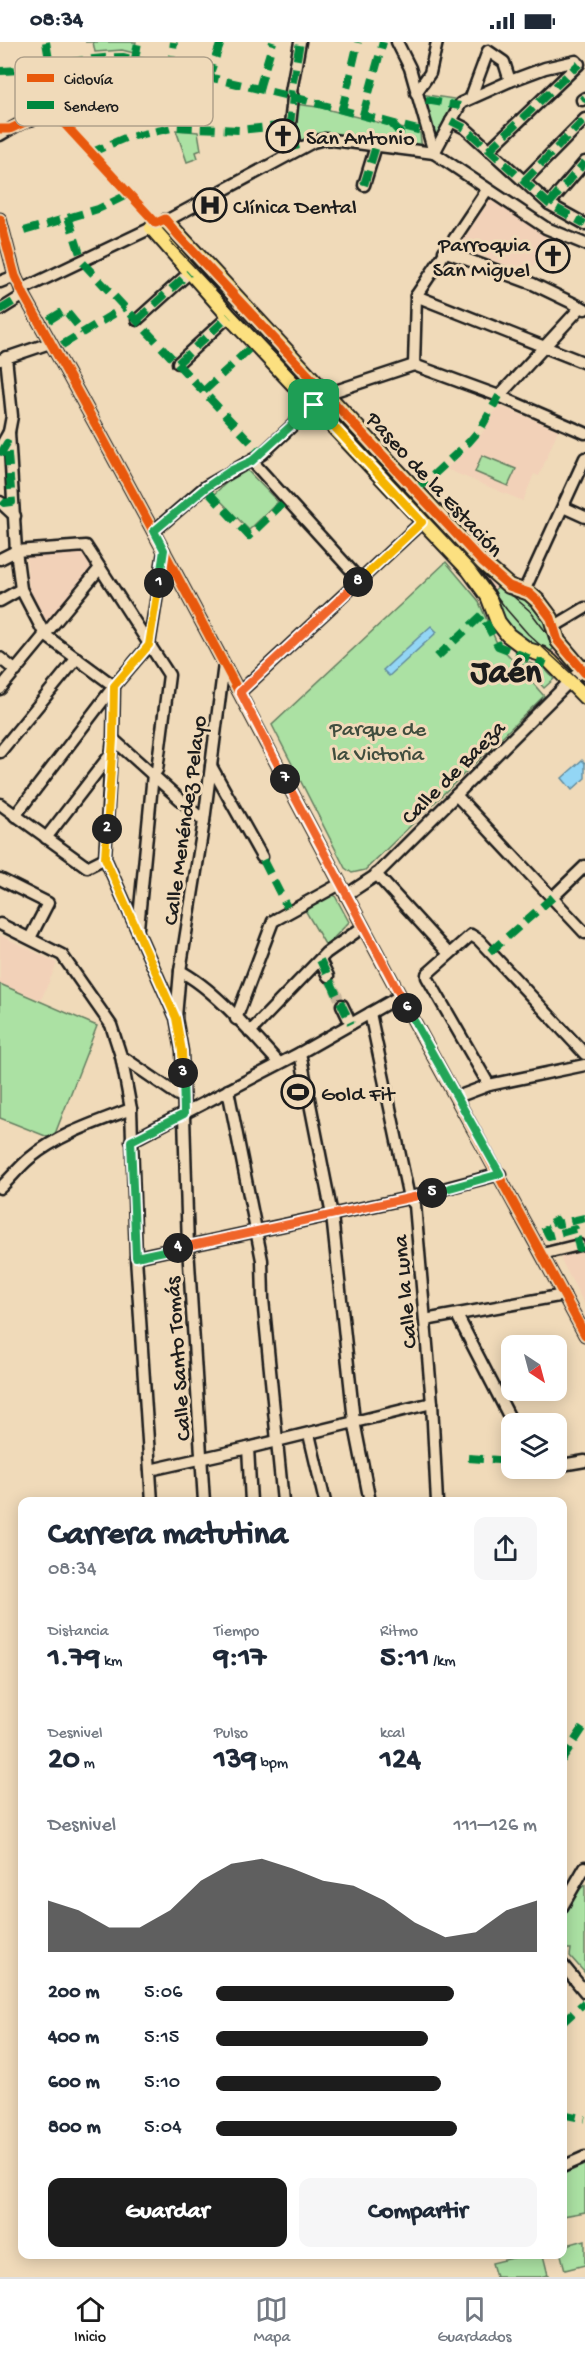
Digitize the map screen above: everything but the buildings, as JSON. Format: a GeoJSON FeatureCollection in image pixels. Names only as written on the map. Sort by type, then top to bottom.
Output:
{"type":"FeatureCollection","features":[{"type":"Feature","properties":{"kind":"main road","name":"Paseo de la Estación"},"geometry":{"type":"LineString","coordinates":[[166,221],[483,563],[509,586],[524,591]]}},
{"type":"Feature","properties":{"kind":"main road","name":"Paseo de la Estación"},"geometry":{"type":"LineString","coordinates":[[152,228],[189,273],[469,570],[491,602],[498,622],[508,634],[528,650],[541,654],[569,681]]}},
{"type":"Feature","properties":{"kind":"main road"},"geometry":{"type":"LineString","coordinates":[[524,591],[539,602],[555,626],[558,640],[584,669]]}},
{"type":"Feature","properties":{"kind":"main road"},"geometry":{"type":"LineString","coordinates":[[569,681],[585,697]]}},
{"type":"Feature","properties":{"kind":"street"},"geometry":{"type":"LineString","coordinates":[[296,150],[290,125],[293,97],[291,92],[300,42]]}},
{"type":"Feature","properties":{"kind":"street"},"geometry":{"type":"LineString","coordinates":[[397,42],[410,68],[434,153]]}},
{"type":"Feature","properties":{"kind":"street"},"geometry":{"type":"LineString","coordinates":[[416,93],[430,74],[437,42]]}},
{"type":"Feature","properties":{"kind":"street"},"geometry":{"type":"LineString","coordinates":[[471,97],[491,47],[504,62],[510,81]]}},
{"type":"Feature","properties":{"kind":"street"},"geometry":{"type":"LineString","coordinates":[[434,153],[461,103],[545,68],[581,61]]}},
{"type":"Feature","properties":{"kind":"street"},"geometry":{"type":"LineString","coordinates":[[489,150],[581,61]]}},
{"type":"Feature","properties":{"kind":"street"},"geometry":{"type":"LineString","coordinates":[[524,181],[585,119]]}},
{"type":"Feature","properties":{"kind":"street"},"geometry":{"type":"LineString","coordinates":[[427,132],[448,126],[465,128],[549,204],[582,222],[585,211]]}},
{"type":"Feature","properties":{"kind":"street"},"geometry":{"type":"LineString","coordinates":[[0,310],[22,292],[166,221],[296,150],[325,139],[434,153],[546,228],[585,244]]}},
{"type":"Feature","properties":{"kind":"street"},"geometry":{"type":"LineString","coordinates":[[364,185],[376,146]]}},
{"type":"Feature","properties":{"kind":"street"},"geometry":{"type":"LineString","coordinates":[[549,204],[585,162]]}},
{"type":"Feature","properties":{"kind":"street"},"geometry":{"type":"LineString","coordinates":[[414,365],[416,296],[487,190]]}},
{"type":"Feature","properties":{"kind":"street"},"geometry":{"type":"LineString","coordinates":[[0,219],[15,276],[22,292],[154,531],[363,927],[500,1174],[585,1335]]}},
{"type":"Feature","properties":{"kind":"street"},"geometry":{"type":"LineString","coordinates":[[444,251],[533,284],[583,308],[499,396]]}},
{"type":"Feature","properties":{"kind":"street"},"geometry":{"type":"LineString","coordinates":[[137,320],[189,273]]}},
{"type":"Feature","properties":{"kind":"street"},"geometry":{"type":"LineString","coordinates":[[0,282],[15,276]]}},
{"type":"Feature","properties":{"kind":"street"},"geometry":{"type":"LineString","coordinates":[[416,296],[585,363]]}},
{"type":"Feature","properties":{"kind":"street"},"geometry":{"type":"LineString","coordinates":[[178,363],[229,316]]}},
{"type":"Feature","properties":{"kind":"street"},"geometry":{"type":"LineString","coordinates":[[50,343],[3,358],[12,416],[9,432],[16,550],[21,589],[45,635],[114,686]]}},
{"type":"Feature","properties":{"kind":"street"},"geometry":{"type":"LineString","coordinates":[[154,531],[205,488],[230,471],[252,461],[326,394],[414,365],[499,396],[585,432]]}},
{"type":"Feature","properties":{"kind":"street"},"geometry":{"type":"LineString","coordinates":[[0,448],[9,432]]}},
{"type":"Feature","properties":{"kind":"street"},"geometry":{"type":"LineString","coordinates":[[524,591],[585,458]]}},
{"type":"Feature","properties":{"kind":"street"},"geometry":{"type":"LineString","coordinates":[[252,461],[360,580]]}},
{"type":"Feature","properties":{"kind":"street"},"geometry":{"type":"LineString","coordinates":[[2,506],[15,516]]}},
{"type":"Feature","properties":{"kind":"street"},"geometry":{"type":"LineString","coordinates":[[563,507],[585,517]]}},
{"type":"Feature","properties":{"kind":"street"},"geometry":{"type":"LineString","coordinates":[[240,692],[422,522]]}},
{"type":"Feature","properties":{"kind":"street"},"geometry":{"type":"LineString","coordinates":[[0,559],[16,550],[86,546],[169,675],[157,770],[153,774],[138,930]]}},
{"type":"Feature","properties":{"kind":"street"},"geometry":{"type":"LineString","coordinates":[[15,816],[114,686],[149,645],[164,550]]}},
{"type":"Feature","properties":{"kind":"street"},"geometry":{"type":"LineString","coordinates":[[0,689],[100,568]]}},
{"type":"Feature","properties":{"kind":"street"},"geometry":{"type":"LineString","coordinates":[[0,601],[21,589]]}},
{"type":"Feature","properties":{"kind":"street"},"geometry":{"type":"LineString","coordinates":[[555,626],[585,608]]}},
{"type":"Feature","properties":{"kind":"street"},"geometry":{"type":"LineString","coordinates":[[0,658],[16,671]]}},
{"type":"Feature","properties":{"kind":"street"},"geometry":{"type":"LineString","coordinates":[[0,752],[77,658]]}},
{"type":"Feature","properties":{"kind":"street","name":"Calle Menéndez Pelayo"},"geometry":{"type":"LineString","coordinates":[[176,1018],[180,972],[204,821],[224,664]]}},
{"type":"Feature","properties":{"kind":"street","name":"Calle de Baeza"},"geometry":{"type":"LineString","coordinates":[[346,895],[366,884],[569,681],[584,669]]}},
{"type":"Feature","properties":{"kind":"street"},"geometry":{"type":"LineString","coordinates":[[114,686],[105,858],[176,1018]]}},
{"type":"Feature","properties":{"kind":"street"},"geometry":{"type":"LineString","coordinates":[[113,739],[204,821]]}},
{"type":"Feature","properties":{"kind":"street"},"geometry":{"type":"LineString","coordinates":[[46,838],[111,755]]}},
{"type":"Feature","properties":{"kind":"street"},"geometry":{"type":"LineString","coordinates":[[211,766],[262,857]]}},
{"type":"Feature","properties":{"kind":"street"},"geometry":{"type":"LineString","coordinates":[[188,805],[200,802],[207,794]]}},
{"type":"Feature","properties":{"kind":"street"},"geometry":{"type":"LineString","coordinates":[[456,795],[585,933]]}},
{"type":"Feature","properties":{"kind":"street"},"geometry":{"type":"LineString","coordinates":[[0,804],[87,867],[105,858]]}},
{"type":"Feature","properties":{"kind":"street"},"geometry":{"type":"LineString","coordinates":[[553,897],[585,866]]}},
{"type":"Feature","properties":{"kind":"street"},"geometry":{"type":"LineString","coordinates":[[376,874],[450,954]]}},
{"type":"Feature","properties":{"kind":"street"},"geometry":{"type":"LineString","coordinates":[[0,879],[48,903],[30,938]]}},
{"type":"Feature","properties":{"kind":"street"},"geometry":{"type":"LineString","coordinates":[[236,1018],[273,921],[340,884]]}},
{"type":"Feature","properties":{"kind":"street"},"geometry":{"type":"LineString","coordinates":[[0,924],[62,955],[111,1025],[121,1056],[131,1109],[136,1257],[152,1497]]}},
{"type":"Feature","properties":{"kind":"street"},"geometry":{"type":"LineString","coordinates":[[250,1032],[320,960],[363,927]]}},
{"type":"Feature","properties":{"kind":"street"},"geometry":{"type":"LineString","coordinates":[[489,1086],[427,979],[427,974],[471,935],[479,940],[585,1054]]}},
{"type":"Feature","properties":{"kind":"street"},"geometry":{"type":"LineString","coordinates":[[320,960],[328,976]]}},
{"type":"Feature","properties":{"kind":"street"},"geometry":{"type":"LineString","coordinates":[[180,972],[194,979],[279,1063]]}},
{"type":"Feature","properties":{"kind":"street"},"geometry":{"type":"LineString","coordinates":[[131,1141],[300,1053],[400,996]]}},
{"type":"Feature","properties":{"kind":"street"},"geometry":{"type":"LineString","coordinates":[[342,1005],[351,1024]]}},
{"type":"Feature","properties":{"kind":"street","name":"Calle la Luna"},"geometry":{"type":"LineString","coordinates":[[370,1013],[409,1198],[415,1205],[432,1403],[437,1497]]}},
{"type":"Feature","properties":{"kind":"street","name":"Calle Santo Tomás"},"geometry":{"type":"LineString","coordinates":[[176,1018],[182,1051],[188,1247],[204,1497]]}},
{"type":"Feature","properties":{"kind":"street"},"geometry":{"type":"LineString","coordinates":[[300,1053],[332,1215],[354,1421],[369,1497]]}},
{"type":"Feature","properties":{"kind":"street"},"geometry":{"type":"LineString","coordinates":[[121,1056],[184,1097]]}},
{"type":"Feature","properties":{"kind":"street"},"geometry":{"type":"LineString","coordinates":[[457,1097],[489,1086],[585,1065]]}},
{"type":"Feature","properties":{"kind":"street"},"geometry":{"type":"LineString","coordinates":[[126,1079],[139,1068]]}},
{"type":"Feature","properties":{"kind":"street"},"geometry":{"type":"LineString","coordinates":[[228,1090],[261,1260],[283,1497]]}},
{"type":"Feature","properties":{"kind":"street"},"geometry":{"type":"LineString","coordinates":[[0,1188],[30,1159],[49,1146],[80,1129],[131,1109]]}},
{"type":"Feature","properties":{"kind":"street"},"geometry":{"type":"LineString","coordinates":[[136,1257],[409,1198],[500,1174]]}},
{"type":"Feature","properties":{"kind":"street"},"geometry":{"type":"LineString","coordinates":[[542,1254],[579,1245]]}},
{"type":"Feature","properties":{"kind":"street"},"geometry":{"type":"LineString","coordinates":[[425,1320],[564,1295]]}},
{"type":"Feature","properties":{"kind":"street"},"geometry":{"type":"LineString","coordinates":[[458,1315],[507,1413]]}},
{"type":"Feature","properties":{"kind":"street"},"geometry":{"type":"LineString","coordinates":[[150,1470],[432,1403]]}},
{"type":"Feature","properties":{"kind":"street"},"geometry":{"type":"LineString","coordinates":[[309,1434],[324,1497]]}},
{"type":"Feature","properties":{"kind":"street"},"geometry":{"type":"LineString","coordinates":[[248,1448],[251,1497]]}},
{"type":"Feature","properties":{"kind":"street"},"geometry":{"type":"LineString","coordinates":[[567,1464],[585,1461]]}},
{"type":"Feature","properties":{"kind":"street"},"geometry":{"type":"LineString","coordinates":[[567,1899],[585,1867]]}},
{"type":"Feature","properties":{"kind":"street"},"geometry":{"type":"LineString","coordinates":[[567,1970],[585,1992]]}},
{"type":"Feature","properties":{"kind":"street"},"geometry":{"type":"LineString","coordinates":[[567,2165],[585,2157]]}},
{"type":"Feature","properties":{"kind":"shaded area"},"geometry":{"type":"Polygon","coordinates":[[[491,199],[546,236],[530,274],[458,247],[491,199]]]}},
{"type":"Feature","properties":{"kind":"shaded area"},"geometry":{"type":"Polygon","coordinates":[[[174,241],[267,340],[288,357],[585,677],[585,690],[170,245],[174,241]]]}},
{"type":"Feature","properties":{"kind":"shaded area"},"geometry":{"type":"Polygon","coordinates":[[[498,405],[558,430],[539,476],[534,474],[523,501],[446,469],[482,433],[498,405]]]}},
{"type":"Feature","properties":{"kind":"shaded area"},"geometry":{"type":"Polygon","coordinates":[[[84,550],[95,568],[48,624],[29,590],[26,554],[84,550]]]}},
{"type":"Feature","properties":{"kind":"shaded area"},"geometry":{"type":"Polygon","coordinates":[[[0,935],[57,963],[41,1000],[0,984],[0,935]]]}},
{"type":"Feature","properties":{"kind":"shaded area"},"geometry":{"type":"Polygon","coordinates":[[[585,1245],[585,1305],[560,1258],[585,1245]]]}},
{"type":"Feature","properties":{"kind":"green space"},"geometry":{"type":"Polygon","coordinates":[[[93,42],[136,42],[134,53],[122,50],[95,52],[93,42]]]}},
{"type":"Feature","properties":{"kind":"green space"},"geometry":{"type":"Polygon","coordinates":[[[420,94],[461,100],[438,139],[433,140],[420,94]]]}},
{"type":"Feature","properties":{"kind":"green space"},"geometry":{"type":"Polygon","coordinates":[[[295,104],[318,107],[420,133],[422,150],[328,135],[295,141],[295,104]]]}},
{"type":"Feature","properties":{"kind":"green space"},"geometry":{"type":"Polygon","coordinates":[[[176,130],[198,132],[201,150],[196,152],[198,158],[187,162],[176,130]]]}},
{"type":"Feature","properties":{"kind":"green space"},"geometry":{"type":"Polygon","coordinates":[[[482,455],[516,469],[508,486],[475,472],[482,455]]]}},
{"type":"Feature","properties":{"kind":"green space"},"geometry":{"type":"Polygon","coordinates":[[[247,470],[278,502],[249,530],[214,494],[233,477],[247,470]]]}},
{"type":"Feature","properties":{"kind":"green space","name":"Parque de la Victoria"},"geometry":{"type":"Polygon","coordinates":[[[446,562],[478,600],[496,641],[544,696],[365,870],[352,873],[345,868],[272,725],[446,562]]]}},
{"type":"Feature","properties":{"kind":"green space"},"geometry":{"type":"Polygon","coordinates":[[[500,585],[523,594],[547,619],[555,647],[549,653],[535,649],[507,628],[491,593],[500,585]]]}},
{"type":"Feature","properties":{"kind":"green space"},"geometry":{"type":"Polygon","coordinates":[[[517,659],[544,668],[554,679],[544,688],[517,659]]]}},
{"type":"Feature","properties":{"kind":"green space"},"geometry":{"type":"Polygon","coordinates":[[[334,894],[349,922],[326,946],[305,910],[334,894]]]}},
{"type":"Feature","properties":{"kind":"green space"},"geometry":{"type":"Polygon","coordinates":[[[0,984],[97,1026],[53,1139],[0,1118],[0,984]]]}},
{"type":"Feature","properties":{"kind":"green space"},"geometry":{"type":"Polygon","coordinates":[[[585,1885],[585,1973],[570,1956],[571,1949],[567,1949],[567,1910],[578,1891],[585,1885]]]}},
{"type":"Feature","properties":{"kind":"green space"},"geometry":{"type":"Polygon","coordinates":[[[585,2164],[585,2212],[567,2215],[567,2171],[585,2164]]]}},
{"type":"Feature","properties":{"kind":"green space"},"geometry":{"type":"Polygon","coordinates":[[[585,2240],[585,2265],[565,2270],[562,2259],[567,2259],[567,2245],[585,2240]]]}},
{"type":"Feature","properties":{"kind":"green space"},"geometry":{"type":"Polygon","coordinates":[[[508,2259],[544,2259],[548,2275],[496,2277],[492,2263],[508,2259]]]}},
{"type":"Feature","properties":{"kind":"water"},"geometry":{"type":"Polygon","coordinates":[[[431,626],[437,632],[389,676],[383,670],[431,626]]]}},
{"type":"Feature","properties":{"kind":"water"},"geometry":{"type":"Polygon","coordinates":[[[582,760],[585,763],[585,778],[572,790],[562,778],[582,760]]]}},
{"type":"Feature","properties":{"kind":"tunnel"},"geometry":{"type":"LineString","coordinates":[[328,976],[342,1005]]}},
{"type":"Feature","properties":{"kind":"tram line"},"geometry":{"type":"LineString","coordinates":[[171,242],[474,566],[528,634],[585,686]]}},
{"type":"Feature","properties":{"kind":"tram line"},"geometry":{"type":"LineString","coordinates":[[489,575],[530,611],[571,665]]}},
{"type":"Feature","properties":{"kind":"marked path"},"geometry":{"type":"LineString","coordinates":[[46,42],[49,57]]}},
{"type":"Feature","properties":{"kind":"marked path"},"geometry":{"type":"LineString","coordinates":[[135,57],[138,42]]}},
{"type":"Feature","properties":{"kind":"marked path"},"geometry":{"type":"LineString","coordinates":[[172,57],[174,42]]}},
{"type":"Feature","properties":{"kind":"marked path"},"geometry":{"type":"LineString","coordinates":[[213,65],[221,42]]}},
{"type":"Feature","properties":{"kind":"marked path"},"geometry":{"type":"LineString","coordinates":[[259,89],[273,42]]}},
{"type":"Feature","properties":{"kind":"marked path"},"geometry":{"type":"LineString","coordinates":[[296,150],[290,125],[293,97],[291,92],[300,42]]}},
{"type":"Feature","properties":{"kind":"marked path"},"geometry":{"type":"LineString","coordinates":[[342,110],[358,42]]}},
{"type":"Feature","properties":{"kind":"marked path"},"geometry":{"type":"LineString","coordinates":[[363,115],[383,42]]}},
{"type":"Feature","properties":{"kind":"marked path"},"geometry":{"type":"LineString","coordinates":[[489,150],[579,64]]}},
{"type":"Feature","properties":{"kind":"marked path"},"geometry":{"type":"LineString","coordinates":[[0,71],[15,70]]}},
{"type":"Feature","properties":{"kind":"marked path"},"geometry":{"type":"LineString","coordinates":[[213,78],[421,131]]}},
{"type":"Feature","properties":{"kind":"marked path"},"geometry":{"type":"LineString","coordinates":[[426,100],[460,106]]}},
{"type":"Feature","properties":{"kind":"marked path"},"geometry":{"type":"LineString","coordinates":[[524,181],[585,119]]}},
{"type":"Feature","properties":{"kind":"marked path"},"geometry":{"type":"LineString","coordinates":[[451,121],[465,128],[549,204],[585,224]]}},
{"type":"Feature","properties":{"kind":"marked path"},"geometry":{"type":"LineString","coordinates":[[391,123],[400,133],[400,139]]}},
{"type":"Feature","properties":{"kind":"marked path"},"geometry":{"type":"LineString","coordinates":[[90,153],[125,138],[176,127],[240,130],[290,125]]}},
{"type":"Feature","properties":{"kind":"marked path"},"geometry":{"type":"LineString","coordinates":[[364,185],[376,146]]}},
{"type":"Feature","properties":{"kind":"marked path"},"geometry":{"type":"LineString","coordinates":[[549,204],[585,162]]}},
{"type":"Feature","properties":{"kind":"marked path"},"geometry":{"type":"LineString","coordinates":[[24,231],[98,209],[129,194]]}},
{"type":"Feature","properties":{"kind":"marked path"},"geometry":{"type":"LineString","coordinates":[[68,217],[81,257]]}},
{"type":"Feature","properties":{"kind":"marked path"},"geometry":{"type":"LineString","coordinates":[[83,263],[258,450]]}},
{"type":"Feature","properties":{"kind":"marked path"},"geometry":{"type":"LineString","coordinates":[[137,320],[189,273]]}},
{"type":"Feature","properties":{"kind":"marked path"},"geometry":{"type":"LineString","coordinates":[[0,310],[24,295]]}},
{"type":"Feature","properties":{"kind":"marked path"},"geometry":{"type":"LineString","coordinates":[[62,345],[125,307]]}},
{"type":"Feature","properties":{"kind":"marked path"},"geometry":{"type":"LineString","coordinates":[[49,320],[65,310],[83,332]]}},
{"type":"Feature","properties":{"kind":"marked path"},"geometry":{"type":"LineString","coordinates":[[178,363],[229,316]]}},
{"type":"Feature","properties":{"kind":"marked path"},"geometry":{"type":"LineString","coordinates":[[204,391],[250,348]]}},
{"type":"Feature","properties":{"kind":"marked path"},"geometry":{"type":"LineString","coordinates":[[416,491],[469,442],[481,428],[499,396]]}},
{"type":"Feature","properties":{"kind":"marked path"},"geometry":{"type":"LineString","coordinates":[[0,455],[7,443],[12,502],[4,503],[0,499]]}},
{"type":"Feature","properties":{"kind":"marked path"},"geometry":{"type":"LineString","coordinates":[[209,493],[249,536],[282,504]]}},
{"type":"Feature","properties":{"kind":"marked path"},"geometry":{"type":"LineString","coordinates":[[437,657],[482,615],[498,646],[546,665]]}},
{"type":"Feature","properties":{"kind":"marked path"},"geometry":{"type":"LineString","coordinates":[[263,860],[287,907]]}},
{"type":"Feature","properties":{"kind":"marked path"},"geometry":{"type":"LineString","coordinates":[[490,952],[553,897]]}},
{"type":"Feature","properties":{"kind":"marked path"},"geometry":{"type":"LineString","coordinates":[[320,960],[351,1024]]}},
{"type":"Feature","properties":{"kind":"marked path"},"geometry":{"type":"LineString","coordinates":[[585,1218],[558,1224],[556,1220],[544,1226],[549,1236],[575,1229],[579,1248],[585,1245]]}},
{"type":"Feature","properties":{"kind":"marked path"},"geometry":{"type":"LineString","coordinates":[[468,1458],[501,1460]]}},
{"type":"Feature","properties":{"kind":"marked path"},"geometry":{"type":"LineString","coordinates":[[567,1752],[585,1725]]}},
{"type":"Feature","properties":{"kind":"marked path"},"geometry":{"type":"LineString","coordinates":[[567,2018],[584,2003]]}},
{"type":"Feature","properties":{"kind":"marked path"},"geometry":{"type":"LineString","coordinates":[[567,2115],[585,2119]]}},
{"type":"Feature","properties":{"kind":"cycle path"},"geometry":{"type":"LineString","coordinates":[[0,129],[16,126]]}},
{"type":"Feature","properties":{"kind":"cycle path"},"geometry":{"type":"LineString","coordinates":[[66,126],[156,223],[165,219],[483,563],[509,586],[529,593],[539,602],[551,618],[558,641],[585,673]]}},
{"type":"Feature","properties":{"kind":"cycle path"},"geometry":{"type":"LineString","coordinates":[[0,219],[15,276],[24,295],[585,1335]]}},
{"type":"Feature","properties":{"kind":"place","name":"San Antonio"},"geometry":{"type":"Point","coordinates":[283,136]}},
{"type":"Feature","properties":{"kind":"place","name":"Clínica Dental"},"geometry":{"type":"Point","coordinates":[210,205]}},
{"type":"Feature","properties":{"kind":"place","name":"Parroquia San Miguel"},"geometry":{"type":"Point","coordinates":[553,256]}},
{"type":"Feature","properties":{"kind":"place","name":"Gold Fit"},"geometry":{"type":"Point","coordinates":[298,1092]}},
{"type":"Feature","properties":{"kind":"district","name":"Jaén"},"geometry":{"type":"Point","coordinates":[506,669]}},
{"type":"Feature","properties":{"kind":"route"},"geometry":{"type":"LineString","coordinates":[[314,405],[422,522],[240,692],[379,957],[500,1174],[409,1198],[136,1257],[131,1141],[184,1114],[184,1097],[182,1051],[176,1018],[105,858],[114,686],[149,645],[164,550],[154,531],[205,488],[262,454],[314,405]]}}]}
